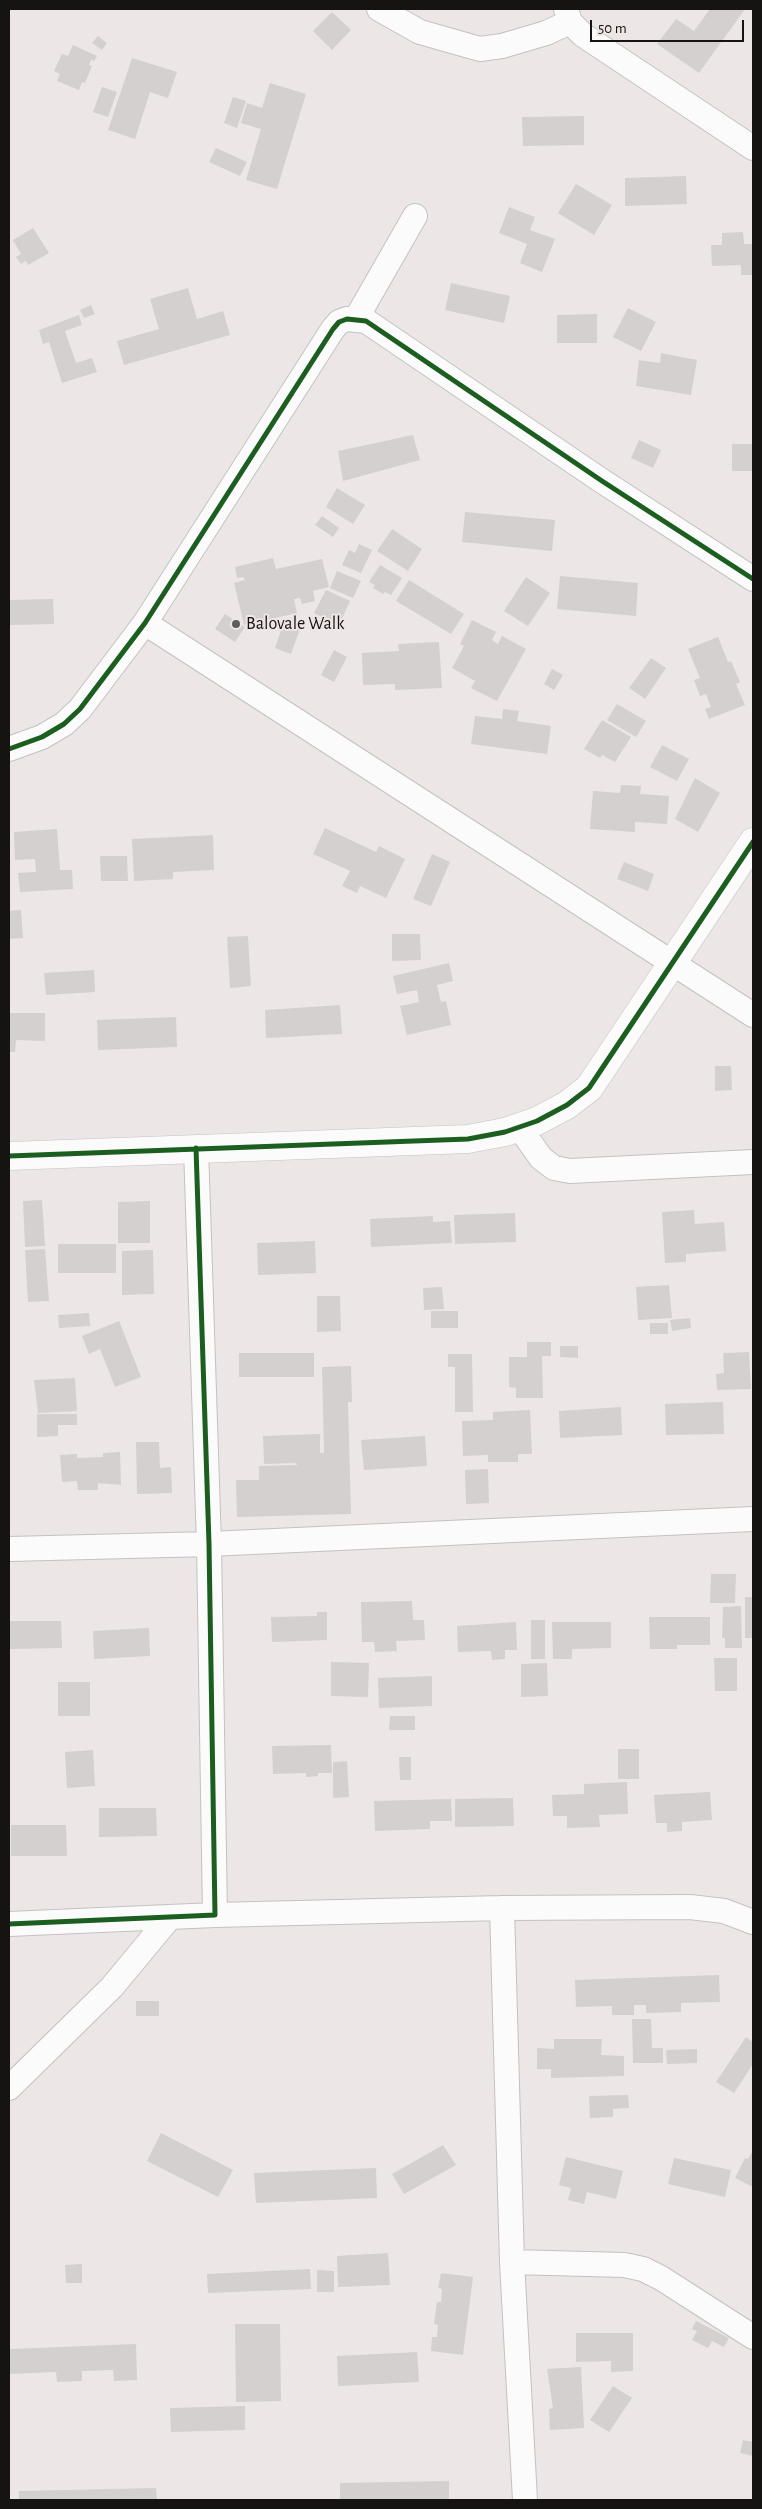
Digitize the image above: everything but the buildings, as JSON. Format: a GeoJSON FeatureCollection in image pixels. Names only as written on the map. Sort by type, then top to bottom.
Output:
{"type":"FeatureCollection","features":[{"type":"Feature","properties":{"kind":"street"},"geometry":{"type":"LineString","coordinates":[[380,9],[420,32],[480,49],[502,46],[546,33],[568,15],[583,35],[753,148]]}},
{"type":"Feature","properties":{"kind":"street"},"geometry":{"type":"LineString","coordinates":[[356,319],[415,216]]}},
{"type":"Feature","properties":{"kind":"street"},"geometry":{"type":"LineString","coordinates":[[9,749],[42,737],[64,724],[80,709],[145,623],[338,322],[356,319],[366,322],[753,579]]}},
{"type":"Feature","properties":{"kind":"street"},"geometry":{"type":"LineString","coordinates":[[145,623],[753,1015]]}},
{"type":"Feature","properties":{"kind":"street"},"geometry":{"type":"LineString","coordinates":[[9,1156],[468,1139],[537,1121],[559,1109],[589,1088],[674,964],[753,842]]}},
{"type":"Feature","properties":{"kind":"street"},"geometry":{"type":"LineString","coordinates":[[519,1127],[540,1158],[554,1168],[570,1170],[753,1162]]}},
{"type":"Feature","properties":{"kind":"street"},"geometry":{"type":"LineString","coordinates":[[196,1148],[209,1544],[215,1915]]}},
{"type":"Feature","properties":{"kind":"street"},"geometry":{"type":"LineString","coordinates":[[9,1549],[209,1544],[753,1519]]}},
{"type":"Feature","properties":{"kind":"street"},"geometry":{"type":"LineString","coordinates":[[9,1924],[215,1915],[502,1908],[690,1907],[724,1912],[753,1922]]}},
{"type":"Feature","properties":{"kind":"street"},"geometry":{"type":"LineString","coordinates":[[502,1908],[512,2262],[526,2500]]}},
{"type":"Feature","properties":{"kind":"street"},"geometry":{"type":"LineString","coordinates":[[9,2088],[112,1987],[170,1917]]}},
{"type":"Feature","properties":{"kind":"street"},"geometry":{"type":"LineString","coordinates":[[512,2262],[624,2265],[643,2269],[661,2278],[753,2337]]}},
{"type":"Feature","properties":{"kind":"cycle path"},"geometry":{"type":"LineString","coordinates":[[9,749],[42,737],[64,724],[80,709],[145,623],[333,329],[339,322],[347,319],[366,321],[602,481],[753,579]]}},
{"type":"Feature","properties":{"kind":"cycle path"},"geometry":{"type":"LineString","coordinates":[[9,1156],[468,1139],[505,1132],[537,1121],[567,1105],[589,1088],[753,842]]}},
{"type":"Feature","properties":{"kind":"cycle path"},"geometry":{"type":"LineString","coordinates":[[9,1924],[215,1915],[209,1544],[196,1148]]}},
{"type":"Feature","properties":{"kind":"place","name":"Balovale Walk"},"geometry":{"type":"Point","coordinates":[236,624]}}]}
